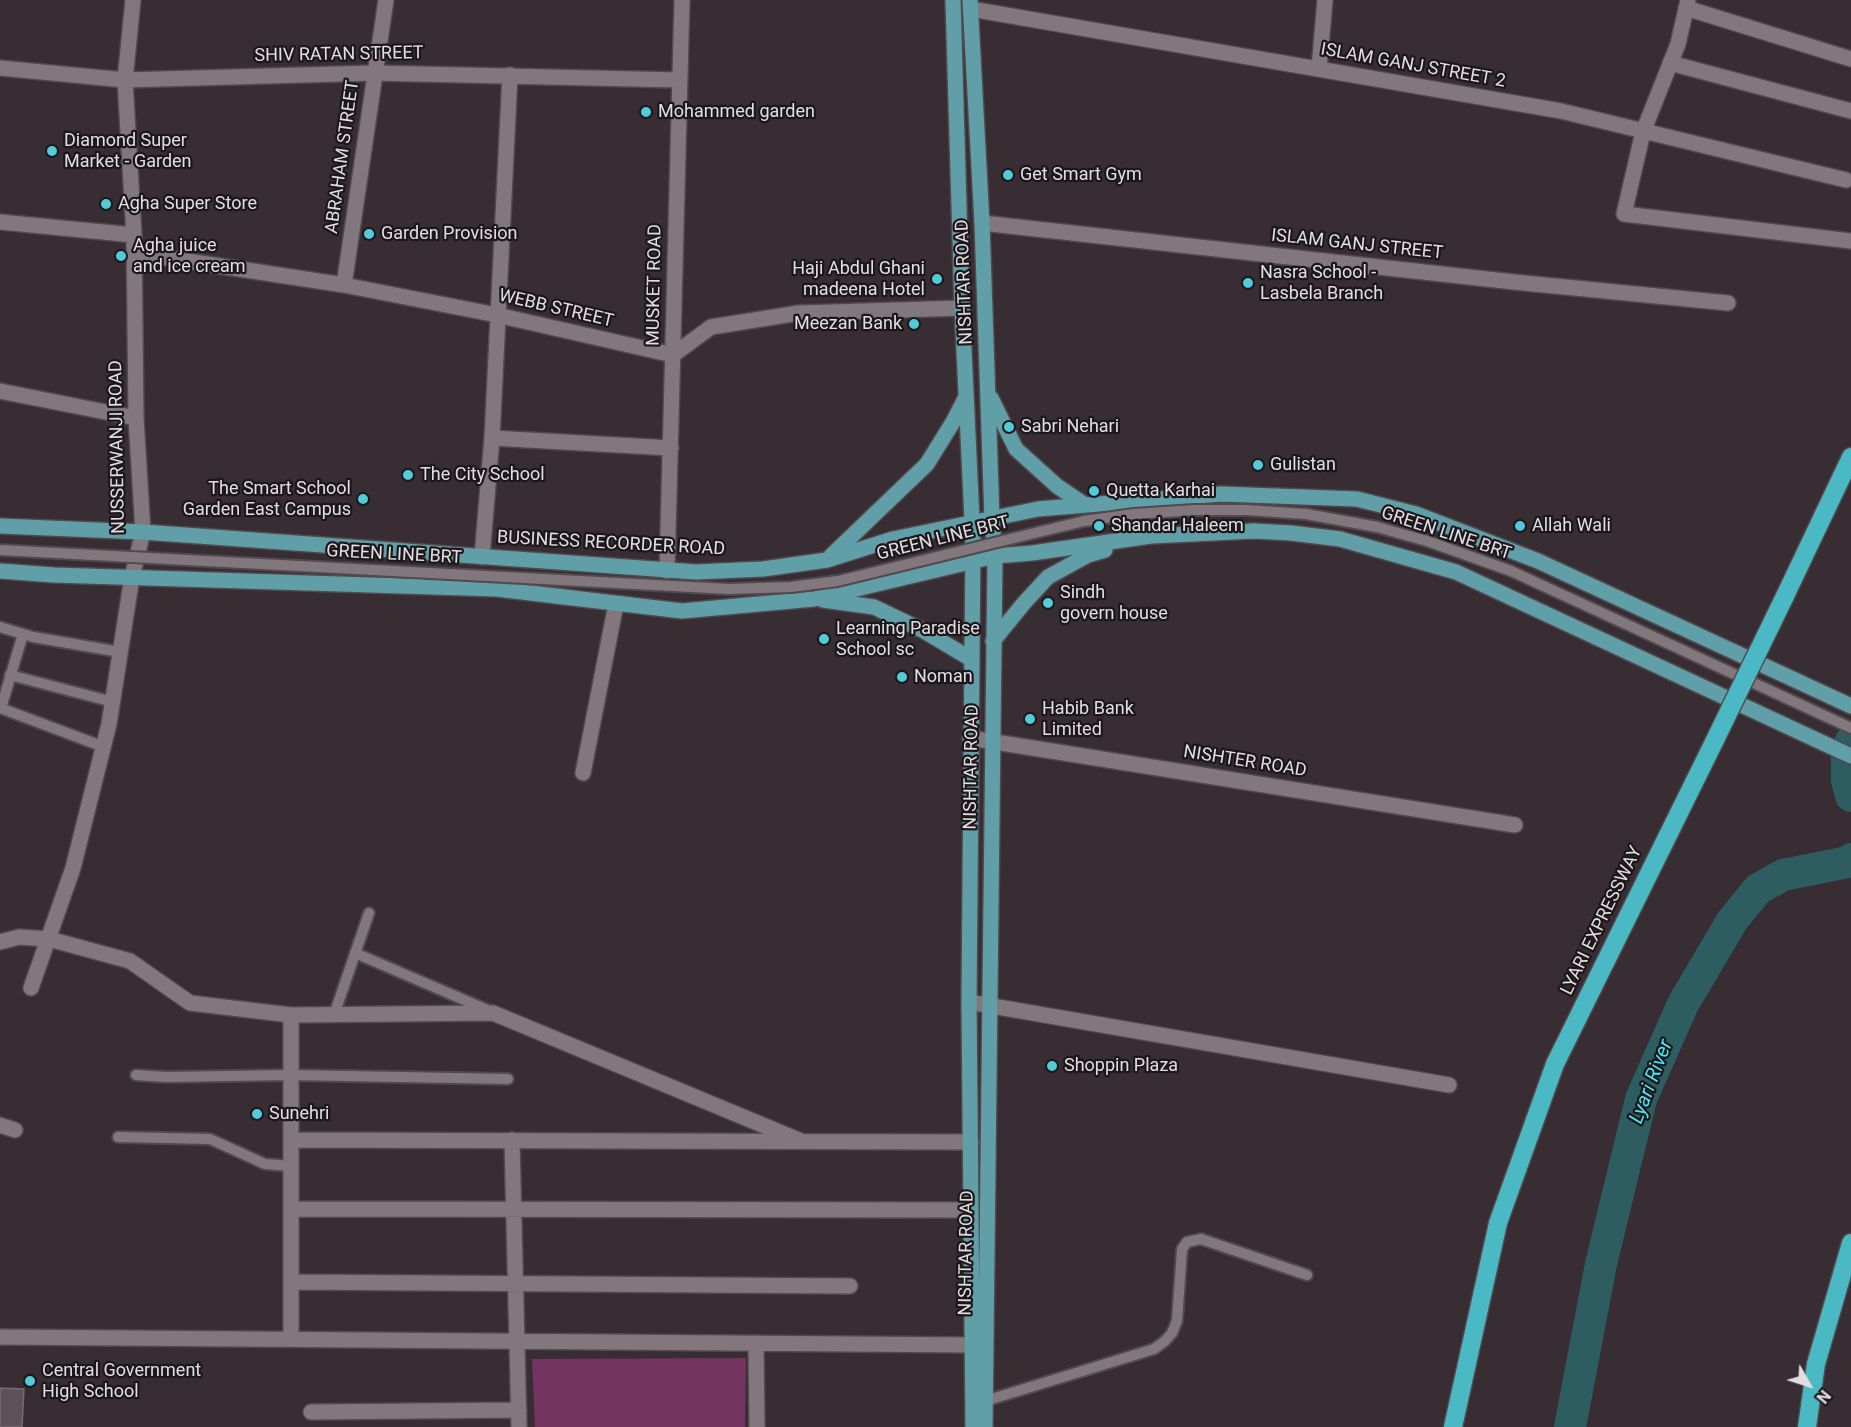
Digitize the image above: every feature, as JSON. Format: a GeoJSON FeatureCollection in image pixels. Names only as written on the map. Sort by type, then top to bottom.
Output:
{"type":"FeatureCollection","features":[{"type":"Feature","properties":{"kind":"highway","name":"LYARI EXPRESSWAY"},"geometry":{"type":"LineString","coordinates":[[1453,1427],[1497,1223],[1555,1064],[1715,740],[1851,457]]}},
{"type":"Feature","properties":{"kind":"highway"},"geometry":{"type":"LineString","coordinates":[[1808,1427],[1816,1364],[1851,1243]]}},
{"type":"Feature","properties":{"kind":"main road","name":"NISHTAR ROAD"},"geometry":{"type":"LineString","coordinates":[[953,0],[962,308],[973,561],[969,1002],[973,1427]]}},
{"type":"Feature","properties":{"kind":"main road","name":"NISHTAR ROAD"},"geometry":{"type":"LineString","coordinates":[[970,5],[982,223],[995,556],[985,1427]]}},
{"type":"Feature","properties":{"kind":"main road"},"geometry":{"type":"LineString","coordinates":[[988,393],[1016,449],[1057,486],[1085,505]]}},
{"type":"Feature","properties":{"kind":"main road"},"geometry":{"type":"LineString","coordinates":[[827,560],[927,464],[966,396]]}},
{"type":"Feature","properties":{"kind":"main road","name":"BUSINESS RECORDER ROAD"},"geometry":{"type":"LineString","coordinates":[[0,526],[142,532],[696,572],[763,569],[827,560],[893,539],[1038,509],[1221,494],[1357,499],[1416,514],[1538,561],[1851,706]]}},
{"type":"Feature","properties":{"kind":"main road"},"geometry":{"type":"LineString","coordinates":[[0,571],[497,589],[682,611],[814,599],[995,556],[1150,536],[1254,531],[1340,539],[1456,572],[1851,756]]}},
{"type":"Feature","properties":{"kind":"main road"},"geometry":{"type":"LineString","coordinates":[[993,641],[1048,577],[1088,555],[1150,536]]}},
{"type":"Feature","properties":{"kind":"main road"},"geometry":{"type":"LineString","coordinates":[[814,599],[874,607],[924,631],[971,659]]}},
{"type":"Feature","properties":{"kind":"street","name":"NUSSERWANJI ROAD"},"geometry":{"type":"LineString","coordinates":[[31,988],[73,868],[104,747],[132,577],[142,532],[136,418],[135,253],[125,80],[133,0]]}},
{"type":"Feature","properties":{"kind":"street","name":"ABRAHAM STREET"},"geometry":{"type":"LineString","coordinates":[[344,285],[386,0]]}},
{"type":"Feature","properties":{"kind":"street","name":"MUSKET ROAD"},"geometry":{"type":"LineString","coordinates":[[667,571],[682,0]]}},
{"type":"Feature","properties":{"kind":"street"},"geometry":{"type":"LineString","coordinates":[[1319,69],[1325,0]]}},
{"type":"Feature","properties":{"kind":"street"},"geometry":{"type":"LineString","coordinates":[[1851,59],[1687,4],[1678,44],[1642,132],[1624,214],[1851,241]]}},
{"type":"Feature","properties":{"kind":"street","name":"ISLAM GANJ STREET 2"},"geometry":{"type":"LineString","coordinates":[[970,5],[1562,111],[1845,180]]}},
{"type":"Feature","properties":{"kind":"street"},"geometry":{"type":"LineString","coordinates":[[1670,63],[1851,111]]}},
{"type":"Feature","properties":{"kind":"street","name":"SHIV RATAN STREET"},"geometry":{"type":"LineString","coordinates":[[0,68],[125,80],[374,73],[679,80]]}},
{"type":"Feature","properties":{"kind":"street"},"geometry":{"type":"LineString","coordinates":[[482,557],[492,438],[510,75]]}},
{"type":"Feature","properties":{"kind":"street"},"geometry":{"type":"LineString","coordinates":[[0,222],[134,235]]}},
{"type":"Feature","properties":{"kind":"street","name":"ISLAM GANJ STREET"},"geometry":{"type":"LineString","coordinates":[[982,223],[1514,282],[1728,303]]}},
{"type":"Feature","properties":{"kind":"street","name":"WEBB STREET"},"geometry":{"type":"LineString","coordinates":[[135,253],[344,285],[497,315],[673,355]]}},
{"type":"Feature","properties":{"kind":"street"},"geometry":{"type":"LineString","coordinates":[[673,355],[711,327],[798,313],[962,308]]}},
{"type":"Feature","properties":{"kind":"street"},"geometry":{"type":"LineString","coordinates":[[0,391],[136,418]]}},
{"type":"Feature","properties":{"kind":"street"},"geometry":{"type":"LineString","coordinates":[[492,438],[671,448]]}},
{"type":"Feature","properties":{"kind":"street"},"geometry":{"type":"LineString","coordinates":[[583,773],[616,604]]}},
{"type":"Feature","properties":{"kind":"street","name":"NISHTER ROAD"},"geometry":{"type":"LineString","coordinates":[[970,738],[1515,825]]}},
{"type":"Feature","properties":{"kind":"street"},"geometry":{"type":"LineString","coordinates":[[0,942],[19,937],[49,939],[130,961],[190,1003],[291,1015],[493,1013],[801,1141]]}},
{"type":"Feature","properties":{"kind":"street"},"geometry":{"type":"LineString","coordinates":[[969,1002],[1449,1085]]}},
{"type":"Feature","properties":{"kind":"street"},"geometry":{"type":"LineString","coordinates":[[291,1015],[291,1339]]}},
{"type":"Feature","properties":{"kind":"street"},"geometry":{"type":"LineString","coordinates":[[291,1140],[971,1142]]}},
{"type":"Feature","properties":{"kind":"street"},"geometry":{"type":"LineString","coordinates":[[512,1140],[519,1427]]}},
{"type":"Feature","properties":{"kind":"street"},"geometry":{"type":"LineString","coordinates":[[291,1209],[971,1210]]}},
{"type":"Feature","properties":{"kind":"street"},"geometry":{"type":"LineString","coordinates":[[291,1282],[850,1286]]}},
{"type":"Feature","properties":{"kind":"street"},"geometry":{"type":"LineString","coordinates":[[0,1337],[972,1345]]}},
{"type":"Feature","properties":{"kind":"street"},"geometry":{"type":"LineString","coordinates":[[756,1343],[757,1427]]}},
{"type":"Feature","properties":{"kind":"street"},"geometry":{"type":"LineString","coordinates":[[311,1412],[519,1410]]}},
{"type":"Feature","properties":{"kind":"lane","name":"GREEN LINE BRT"},"geometry":{"type":"LineString","coordinates":[[0,549],[729,589],[791,587],[838,581],[1109,517],[1221,509],[1306,514],[1377,527],[1480,558],[1851,729]]}},
{"type":"Feature","properties":{"kind":"lane"},"geometry":{"type":"LineString","coordinates":[[0,627],[33,637],[120,652]]}},
{"type":"Feature","properties":{"kind":"lane"},"geometry":{"type":"LineString","coordinates":[[23,634],[0,708],[104,747]]}},
{"type":"Feature","properties":{"kind":"lane"},"geometry":{"type":"LineString","coordinates":[[10,675],[113,702]]}},
{"type":"Feature","properties":{"kind":"lane"},"geometry":{"type":"LineString","coordinates":[[334,1015],[369,913]]}},
{"type":"Feature","properties":{"kind":"lane"},"geometry":{"type":"LineString","coordinates":[[355,953],[493,1013]]}},
{"type":"Feature","properties":{"kind":"lane"},"geometry":{"type":"LineString","coordinates":[[136,1075],[508,1079]]}},
{"type":"Feature","properties":{"kind":"lane"},"geometry":{"type":"LineString","coordinates":[[118,1137],[210,1139],[265,1164],[291,1166]]}},
{"type":"Feature","properties":{"kind":"lane"},"geometry":{"type":"LineString","coordinates":[[985,1401],[1154,1348],[1165,1341],[1172,1333],[1177,1321],[1182,1249],[1187,1242],[1201,1239],[1307,1275]]}},
{"type":"Feature","properties":{"kind":"shaded area"},"geometry":{"type":"Polygon","coordinates":[[[746,1358],[745,1427],[535,1427],[532,1359],[746,1358]]]}},
{"type":"Feature","properties":{"kind":"building"},"geometry":{"type":"Polygon","coordinates":[[[0,1388],[24,1389],[22,1427],[0,1427],[0,1388]]]}},
{"type":"Feature","properties":{"kind":"waterway","name":"Lyari River"},"geometry":{"type":"LineString","coordinates":[[1851,741],[1847,755],[1847,781],[1851,796]]}},
{"type":"Feature","properties":{"kind":"waterway","name":"Lyari River"},"geometry":{"type":"LineString","coordinates":[[1570,1427],[1601,1264],[1641,1099],[1683,1004],[1732,921],[1758,889],[1783,875],[1848,862],[1851,859]]}},
{"type":"Feature","properties":{"kind":"place","name":"Mohammed garden"},"geometry":{"type":"Point","coordinates":[646,112]}},
{"type":"Feature","properties":{"kind":"place","name":"Diamond Super Market - Garden"},"geometry":{"type":"Point","coordinates":[52,151]}},
{"type":"Feature","properties":{"kind":"place","name":"Get Smart Gym"},"geometry":{"type":"Point","coordinates":[1008,175]}},
{"type":"Feature","properties":{"kind":"place","name":"Agha Super Store"},"geometry":{"type":"Point","coordinates":[106,204]}},
{"type":"Feature","properties":{"kind":"place","name":"Garden Provision"},"geometry":{"type":"Point","coordinates":[369,234]}},
{"type":"Feature","properties":{"kind":"place","name":"Agha juice and ice cream"},"geometry":{"type":"Point","coordinates":[121,256]}},
{"type":"Feature","properties":{"kind":"place","name":"Haji Abdul Ghani madeena Hotel"},"geometry":{"type":"Point","coordinates":[937,279]}},
{"type":"Feature","properties":{"kind":"place","name":"Nasra School - Lasbela Branch"},"geometry":{"type":"Point","coordinates":[1248,283]}},
{"type":"Feature","properties":{"kind":"place","name":"Meezan Bank"},"geometry":{"type":"Point","coordinates":[914,324]}},
{"type":"Feature","properties":{"kind":"place","name":"Sabri Nehari"},"geometry":{"type":"Point","coordinates":[1009,427]}},
{"type":"Feature","properties":{"kind":"place","name":"Gulistan"},"geometry":{"type":"Point","coordinates":[1258,465]}},
{"type":"Feature","properties":{"kind":"place","name":"The City School"},"geometry":{"type":"Point","coordinates":[408,475]}},
{"type":"Feature","properties":{"kind":"place","name":"Quetta Karhai"},"geometry":{"type":"Point","coordinates":[1094,491]}},
{"type":"Feature","properties":{"kind":"place","name":"The Smart School Garden East Campus"},"geometry":{"type":"Point","coordinates":[363,499]}},
{"type":"Feature","properties":{"kind":"place","name":"Shandar Haleem"},"geometry":{"type":"Point","coordinates":[1099,526]}},
{"type":"Feature","properties":{"kind":"place","name":"Allah Wali"},"geometry":{"type":"Point","coordinates":[1520,526]}},
{"type":"Feature","properties":{"kind":"place","name":"Sindh govern house"},"geometry":{"type":"Point","coordinates":[1048,603]}},
{"type":"Feature","properties":{"kind":"place","name":"Learning Paradise School sc"},"geometry":{"type":"Point","coordinates":[824,639]}},
{"type":"Feature","properties":{"kind":"place","name":"Noman"},"geometry":{"type":"Point","coordinates":[902,677]}},
{"type":"Feature","properties":{"kind":"place","name":"Habib Bank Limited"},"geometry":{"type":"Point","coordinates":[1030,719]}},
{"type":"Feature","properties":{"kind":"place","name":"Shoppin Plaza"},"geometry":{"type":"Point","coordinates":[1052,1066]}},
{"type":"Feature","properties":{"kind":"place","name":"Sunehri"},"geometry":{"type":"Point","coordinates":[257,1114]}},
{"type":"Feature","properties":{"kind":"place","name":"Central Government High School"},"geometry":{"type":"Point","coordinates":[30,1381]}}]}
